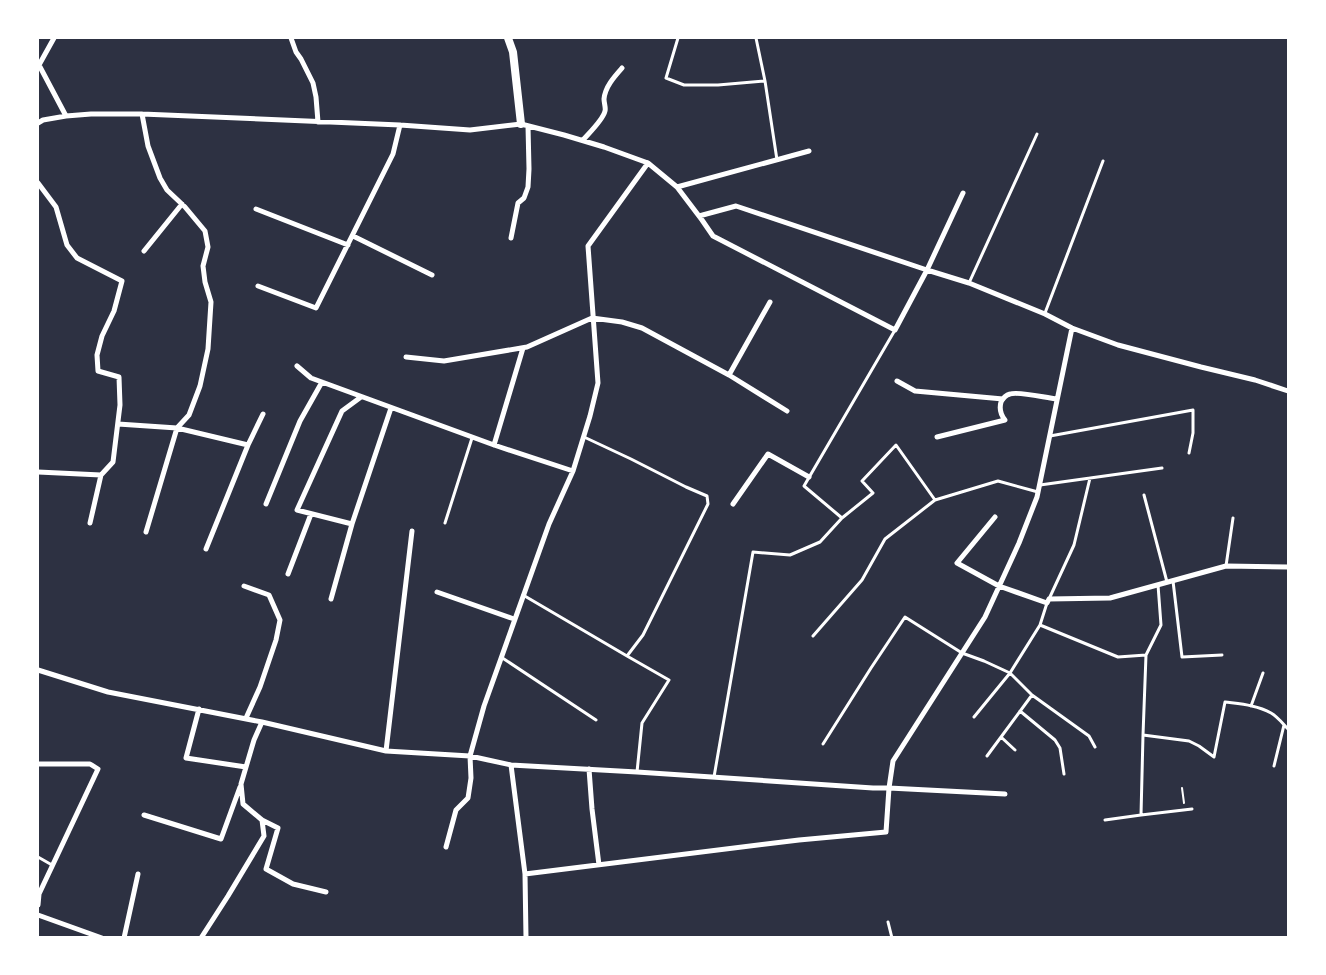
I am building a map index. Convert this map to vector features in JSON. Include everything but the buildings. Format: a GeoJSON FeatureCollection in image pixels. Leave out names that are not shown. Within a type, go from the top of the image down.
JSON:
{"type":"FeatureCollection","features":[{"type":"Feature","properties":{"kind":"street"},"geometry":{"type":"LineString","coordinates":[[54,38],[39,65],[66,116]]}},
{"type":"Feature","properties":{"kind":"street"},"geometry":{"type":"LineString","coordinates":[[291,38],[296,52],[313,83],[318,122]]}},
{"type":"Feature","properties":{"kind":"street"},"geometry":{"type":"LineString","coordinates":[[508,38],[513,52],[530,169],[528,187],[524,198],[518,203],[512,238]]}},
{"type":"Feature","properties":{"kind":"street"},"geometry":{"type":"LineString","coordinates":[[583,140],[604,116],[606,111],[604,98],[608,86],[622,68]]}},
{"type":"Feature","properties":{"kind":"street"},"geometry":{"type":"LineString","coordinates":[[142,114],[148,146],[160,178],[167,190],[205,231],[208,247],[203,266],[205,282],[211,302],[208,349],[200,386],[189,415],[177,428],[146,532]]}},
{"type":"Feature","properties":{"kind":"street"},"geometry":{"type":"LineString","coordinates":[[38,123],[42,120],[66,116],[142,114],[400,125],[470,130],[525,125],[583,140],[648,163],[677,187],[713,236],[895,330],[927,270],[963,193]]}},
{"type":"Feature","properties":{"kind":"street"},"geometry":{"type":"LineString","coordinates":[[258,286],[316,308],[393,154],[400,125]]}},
{"type":"Feature","properties":{"kind":"street"},"geometry":{"type":"LineString","coordinates":[[677,187],[809,151]]}},
{"type":"Feature","properties":{"kind":"street"},"geometry":{"type":"LineString","coordinates":[[446,847],[456,810],[468,798],[471,778],[470,756],[484,706],[549,524],[573,471],[598,383],[588,246],[648,163]]}},
{"type":"Feature","properties":{"kind":"street"},"geometry":{"type":"LineString","coordinates":[[38,183],[56,207],[67,245],[76,258],[122,281],[114,311],[102,336],[97,356],[98,371],[119,377],[120,405],[113,462],[101,475],[90,523]]}},
{"type":"Feature","properties":{"kind":"street"},"geometry":{"type":"LineString","coordinates":[[144,251],[182,204]]}},
{"type":"Feature","properties":{"kind":"street"},"geometry":{"type":"LineString","coordinates":[[699,216],[736,206],[969,283],[1045,314],[1072,328],[1118,345],[1254,380],[1288,391]]}},
{"type":"Feature","properties":{"kind":"street"},"geometry":{"type":"LineString","coordinates":[[256,209],[348,245]]}},
{"type":"Feature","properties":{"kind":"street"},"geometry":{"type":"LineString","coordinates":[[353,236],[432,275]]}},
{"type":"Feature","properties":{"kind":"street"},"geometry":{"type":"LineString","coordinates":[[729,375],[770,302]]}},
{"type":"Feature","properties":{"kind":"street"},"geometry":{"type":"LineString","coordinates":[[406,358],[444,361],[523,348],[592,318],[622,322],[642,328],[729,375],[787,411]]}},
{"type":"Feature","properties":{"kind":"street"},"geometry":{"type":"LineString","coordinates":[[525,874],[799,840],[886,832],[893,761],[985,617],[1019,543],[1038,492],[1072,328]]}},
{"type":"Feature","properties":{"kind":"street"},"geometry":{"type":"LineString","coordinates":[[494,445],[523,348]]}},
{"type":"Feature","properties":{"kind":"street"},"geometry":{"type":"LineString","coordinates":[[296,366],[311,378],[390,408],[573,471]]}},
{"type":"Feature","properties":{"kind":"street"},"geometry":{"type":"LineString","coordinates":[[897,381],[915,391],[1003,399]]}},
{"type":"Feature","properties":{"kind":"street"},"geometry":{"type":"LineString","coordinates":[[266,504],[300,421],[322,382]]}},
{"type":"Feature","properties":{"kind":"street"},"geometry":{"type":"LineString","coordinates":[[938,437],[1005,420],[1000,410],[1003,399],[1008,394],[1057,399]]}},
{"type":"Feature","properties":{"kind":"street"},"geometry":{"type":"LineString","coordinates":[[352,524],[297,510],[342,411],[361,397]]}},
{"type":"Feature","properties":{"kind":"street"},"geometry":{"type":"LineString","coordinates":[[331,599],[352,524],[390,408]]}},
{"type":"Feature","properties":{"kind":"street"},"geometry":{"type":"LineString","coordinates":[[206,549],[263,414]]}},
{"type":"Feature","properties":{"kind":"street"},"geometry":{"type":"LineString","coordinates":[[118,424],[177,428],[248,446]]}},
{"type":"Feature","properties":{"kind":"street"},"geometry":{"type":"LineString","coordinates":[[733,504],[768,454],[809,477]]}},
{"type":"Feature","properties":{"kind":"street"},"geometry":{"type":"LineString","coordinates":[[38,472],[101,475]]}},
{"type":"Feature","properties":{"kind":"street"},"geometry":{"type":"LineString","coordinates":[[288,574],[311,514]]}},
{"type":"Feature","properties":{"kind":"street"},"geometry":{"type":"LineString","coordinates":[[995,517],[957,563],[999,586],[1048,600],[1110,598],[1226,566],[1288,567]]}},
{"type":"Feature","properties":{"kind":"street"},"geometry":{"type":"LineString","coordinates":[[386,751],[412,531]]}},
{"type":"Feature","properties":{"kind":"street"},"geometry":{"type":"LineString","coordinates":[[244,586],[268,595],[280,620],[276,640],[260,687],[246,718]]}},
{"type":"Feature","properties":{"kind":"street"},"geometry":{"type":"LineString","coordinates":[[437,592],[514,619]]}},
{"type":"Feature","properties":{"kind":"street"},"geometry":{"type":"LineString","coordinates":[[38,670],[108,692],[246,718],[386,751],[470,756],[511,765],[873,788],[1005,794]]}},
{"type":"Feature","properties":{"kind":"street"},"geometry":{"type":"LineString","coordinates":[[199,710],[186,758],[246,767]]}},
{"type":"Feature","properties":{"kind":"street"},"geometry":{"type":"LineString","coordinates":[[144,815],[221,839],[241,784],[254,740],[262,722]]}},
{"type":"Feature","properties":{"kind":"street"},"geometry":{"type":"LineString","coordinates":[[38,764],[90,764],[98,769],[39,894],[38,905]]}},
{"type":"Feature","properties":{"kind":"street"},"geometry":{"type":"LineString","coordinates":[[511,765],[525,874],[526,938]]}},
{"type":"Feature","properties":{"kind":"street"},"geometry":{"type":"LineString","coordinates":[[588,769],[599,865]]}},
{"type":"Feature","properties":{"kind":"street"},"geometry":{"type":"LineString","coordinates":[[241,784],[243,804],[262,820],[278,828],[266,869],[293,884],[326,892]]}},
{"type":"Feature","properties":{"kind":"street"},"geometry":{"type":"LineString","coordinates":[[201,938],[264,836],[262,820]]}},
{"type":"Feature","properties":{"kind":"street"},"geometry":{"type":"LineString","coordinates":[[124,938],[138,874]]}},
{"type":"Feature","properties":{"kind":"street"},"geometry":{"type":"LineString","coordinates":[[38,915],[102,938]]}},
{"type":"Feature","properties":{"kind":"lane"},"geometry":{"type":"LineString","coordinates":[[678,38],[666,78],[684,85],[718,85],[765,81]]}},
{"type":"Feature","properties":{"kind":"lane"},"geometry":{"type":"LineString","coordinates":[[756,38],[765,81],[777,160]]}},
{"type":"Feature","properties":{"kind":"lane"},"geometry":{"type":"LineString","coordinates":[[969,283],[1037,134]]}},
{"type":"Feature","properties":{"kind":"lane"},"geometry":{"type":"LineString","coordinates":[[1045,314],[1103,161]]}},
{"type":"Feature","properties":{"kind":"lane"},"geometry":{"type":"LineString","coordinates":[[842,518],[804,486],[895,330]]}},
{"type":"Feature","properties":{"kind":"lane"},"geometry":{"type":"LineString","coordinates":[[1049,436],[1193,410],[1193,433],[1189,453]]}},
{"type":"Feature","properties":{"kind":"lane"},"geometry":{"type":"LineString","coordinates":[[445,523],[472,437]]}},
{"type":"Feature","properties":{"kind":"lane"},"geometry":{"type":"LineString","coordinates":[[584,437],[707,496],[708,504],[642,635],[627,656]]}},
{"type":"Feature","properties":{"kind":"lane"},"geometry":{"type":"LineString","coordinates":[[714,777],[753,552],[790,555],[820,542],[842,518],[873,493],[862,481],[896,445],[935,500]]}},
{"type":"Feature","properties":{"kind":"lane"},"geometry":{"type":"LineString","coordinates":[[1039,485],[1162,468]]}},
{"type":"Feature","properties":{"kind":"lane"},"geometry":{"type":"LineString","coordinates":[[974,716],[1010,673],[1040,625],[1048,600],[1074,545],[1090,478]]}},
{"type":"Feature","properties":{"kind":"lane"},"geometry":{"type":"LineString","coordinates":[[813,636],[862,580],[884,538],[935,500],[998,481],[1038,492]]}},
{"type":"Feature","properties":{"kind":"lane"},"geometry":{"type":"LineString","coordinates":[[1144,495],[1167,582]]}},
{"type":"Feature","properties":{"kind":"lane"},"geometry":{"type":"LineString","coordinates":[[1226,566],[1233,518]]}},
{"type":"Feature","properties":{"kind":"lane"},"geometry":{"type":"LineString","coordinates":[[1173,580],[1182,657],[1222,655]]}},
{"type":"Feature","properties":{"kind":"lane"},"geometry":{"type":"LineString","coordinates":[[1141,815],[1146,655],[1161,625],[1158,585]]}},
{"type":"Feature","properties":{"kind":"lane"},"geometry":{"type":"LineString","coordinates":[[523,594],[669,680],[642,722],[637,772]]}},
{"type":"Feature","properties":{"kind":"lane"},"geometry":{"type":"LineString","coordinates":[[823,744],[905,617],[962,653],[1010,673],[1032,694],[1089,736],[1095,747]]}},
{"type":"Feature","properties":{"kind":"lane"},"geometry":{"type":"LineString","coordinates":[[1040,625],[1118,657],[1146,655]]}},
{"type":"Feature","properties":{"kind":"lane"},"geometry":{"type":"LineString","coordinates":[[501,657],[596,720]]}},
{"type":"Feature","properties":{"kind":"lane"},"geometry":{"type":"LineString","coordinates":[[1251,706],[1263,673]]}},
{"type":"Feature","properties":{"kind":"lane"},"geometry":{"type":"LineString","coordinates":[[987,756],[1032,694]]}},
{"type":"Feature","properties":{"kind":"lane"},"geometry":{"type":"LineString","coordinates":[[1143,735],[1189,741],[1214,758],[1225,702],[1251,706],[1270,713],[1288,729]]}},
{"type":"Feature","properties":{"kind":"lane"},"geometry":{"type":"LineString","coordinates":[[1020,711],[1055,740],[1060,748],[1064,774]]}},
{"type":"Feature","properties":{"kind":"lane"},"geometry":{"type":"LineString","coordinates":[[1274,766],[1284,725]]}},
{"type":"Feature","properties":{"kind":"lane"},"geometry":{"type":"LineString","coordinates":[[1001,738],[1015,750]]}},
{"type":"Feature","properties":{"kind":"lane"},"geometry":{"type":"LineString","coordinates":[[1184,805],[1185,810]]}},
{"type":"Feature","properties":{"kind":"lane"},"geometry":{"type":"LineString","coordinates":[[1105,820],[1192,809]]}},
{"type":"Feature","properties":{"kind":"lane"},"geometry":{"type":"LineString","coordinates":[[38,858],[53,865]]}},
{"type":"Feature","properties":{"kind":"lane"},"geometry":{"type":"LineString","coordinates":[[888,922],[892,938]]}},
{"type":"Feature","properties":{"kind":"path"},"geometry":{"type":"LineString","coordinates":[[1182,788],[1184,805]]}}]}
